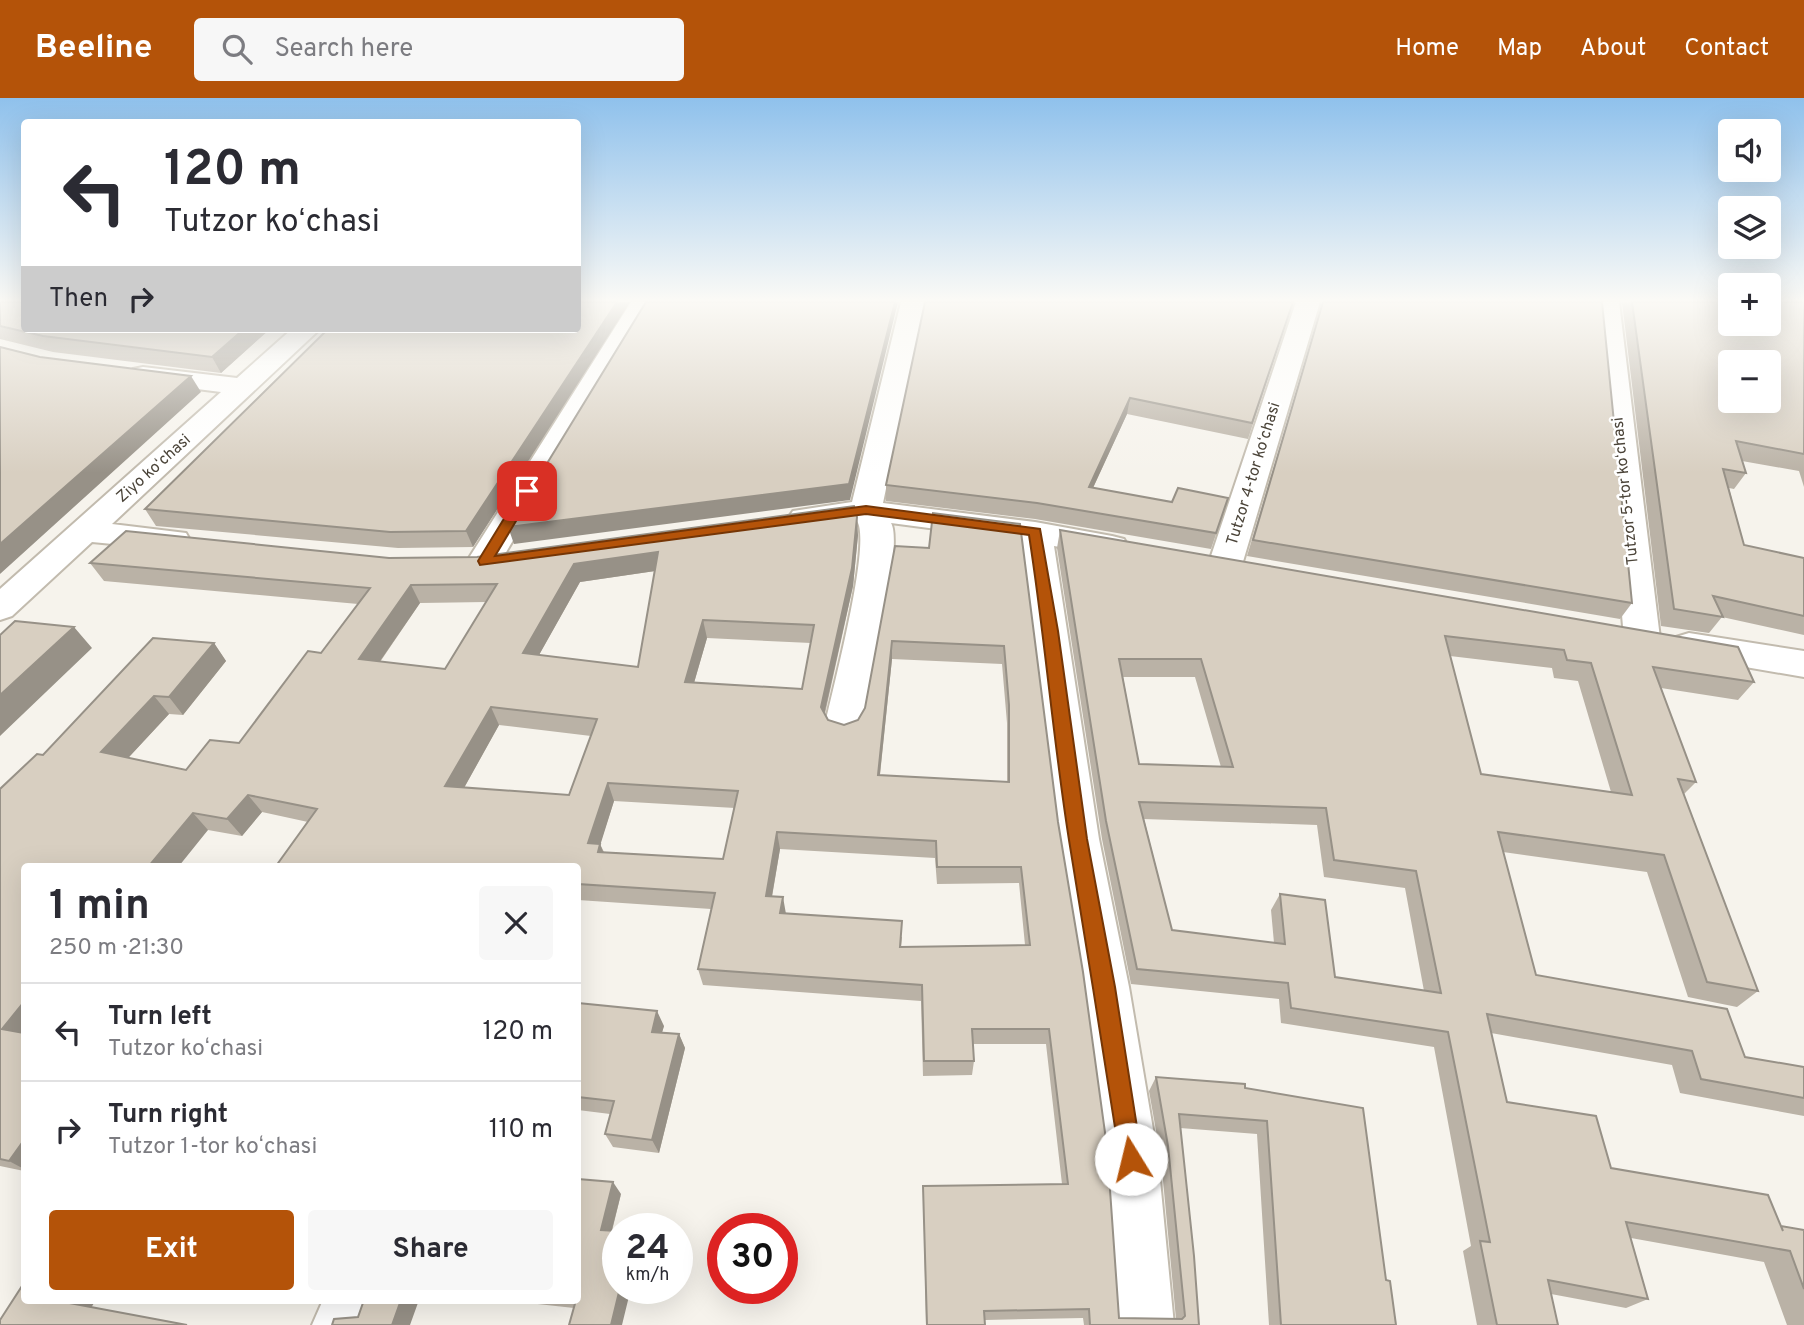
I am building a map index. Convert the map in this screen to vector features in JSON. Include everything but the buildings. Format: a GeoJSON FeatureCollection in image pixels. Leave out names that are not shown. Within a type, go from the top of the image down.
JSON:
{"type":"FeatureCollection","features":[{"type":"Feature","properties":{"kind":"street","name":"Ziyo koʻchasi"},"geometry":{"type":"LineString","coordinates":[[0,608],[275,359]]}},
{"type":"Feature","properties":{"kind":"street"},"geometry":{"type":"LineString","coordinates":[[484,561],[608,359]]}},
{"type":"Feature","properties":{"kind":"street"},"geometry":{"type":"LineString","coordinates":[[844,725],[877,559],[878,528],[866,510],[900,359]]}},
{"type":"Feature","properties":{"kind":"street","name":"Tutzor 4-tor koʻchasi"},"geometry":{"type":"LineString","coordinates":[[1225,565],[1289,359]]}},
{"type":"Feature","properties":{"kind":"street","name":"Tutzor 5-tor koʻchasi"},"geometry":{"type":"LineString","coordinates":[[1611,359],[1628,636],[1804,664]]}},
{"type":"Feature","properties":{"kind":"street"},"geometry":{"type":"LineString","coordinates":[[115,371],[245,387]]}},
{"type":"Feature","properties":{"kind":"street"},"geometry":{"type":"LineString","coordinates":[[771,523],[866,510],[1035,532],[1143,551]]}},
{"type":"Feature","properties":{"kind":"street"},"geometry":{"type":"LineString","coordinates":[[85,531],[207,543]]}},
{"type":"Feature","properties":{"kind":"street"},"geometry":{"type":"LineString","coordinates":[[1035,532],[1051,631],[1078,839],[1105,987],[1131,1159],[1143,1325]]}},
{"type":"Feature","properties":{"kind":"street"},"geometry":{"type":"LineString","coordinates":[[447,562],[525,556]]}},
{"type":"Feature","properties":{"kind":"street"},"geometry":{"type":"LineString","coordinates":[[342,1325],[351,1304]]}},
{"type":"Feature","properties":{"kind":"route"},"geometry":{"type":"LineString","coordinates":[[527,491],[484,561],[866,510],[1035,532],[1051,631],[1078,839],[1105,987],[1131,1159]]}}]}
